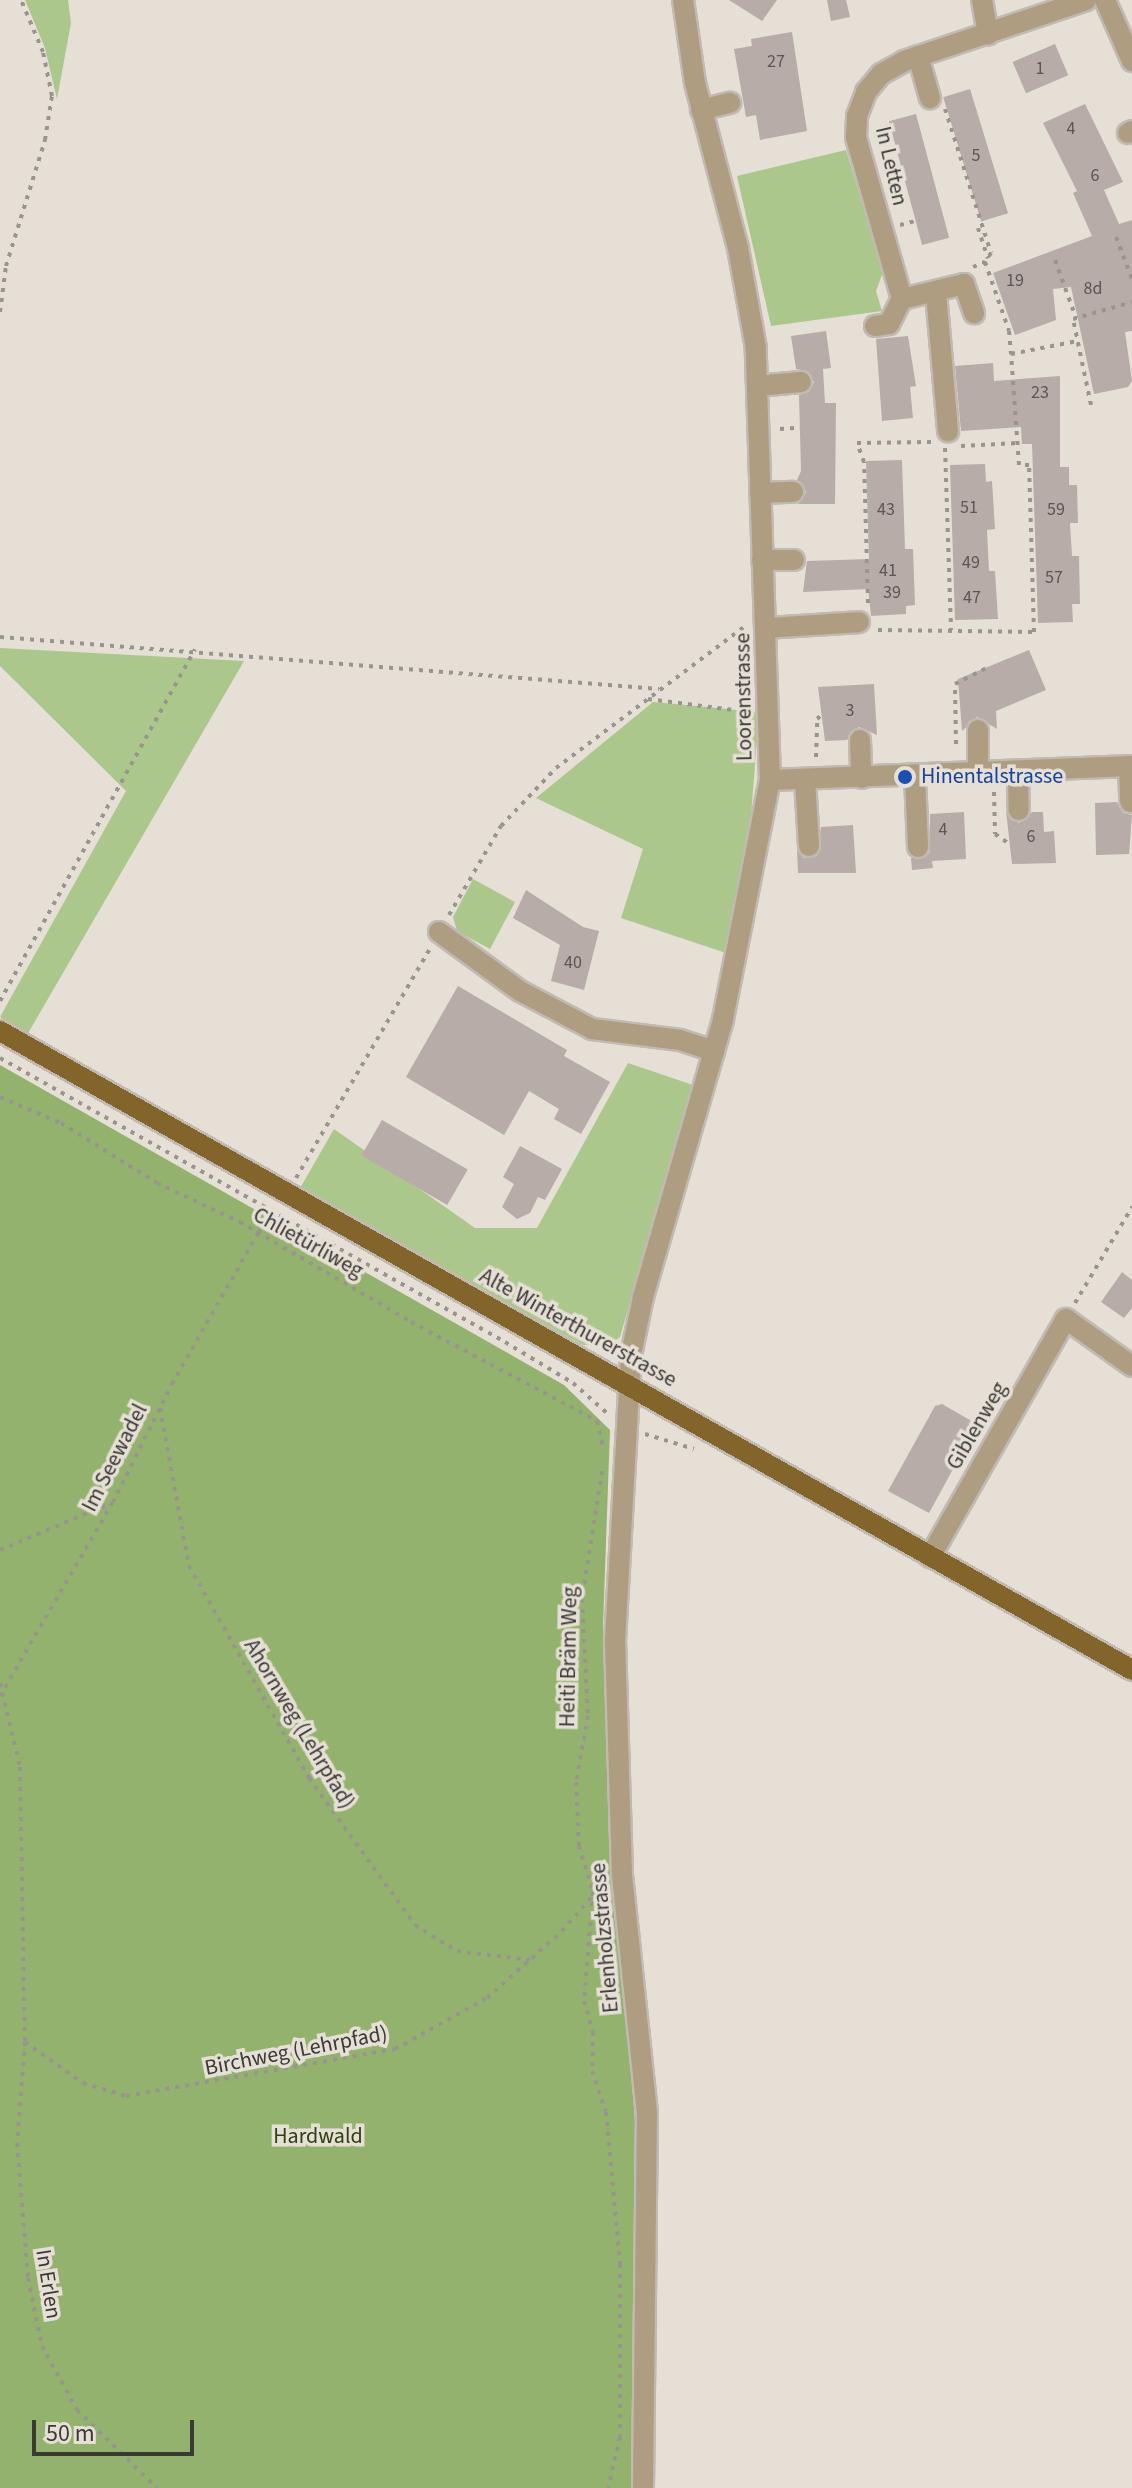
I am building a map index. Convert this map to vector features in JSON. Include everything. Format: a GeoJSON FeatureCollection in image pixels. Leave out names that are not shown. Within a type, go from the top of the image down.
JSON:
{"type":"FeatureCollection","features":[{"type":"Feature","properties":{"kind":"main road","name":"Alte Winterthurerstrasse"},"geometry":{"type":"LineString","coordinates":[[0,1031],[631,1384],[1132,1670]]}},
{"type":"Feature","properties":{"kind":"street","name":"Loorenstrasse"},"geometry":{"type":"LineString","coordinates":[[631,1384],[643,1297],[714,1051],[754,883],[770,780],[756,348],[738,248],[701,110],[683,0]]}},
{"type":"Feature","properties":{"kind":"street"},"geometry":{"type":"LineString","coordinates":[[982,0],[988,34]]}},
{"type":"Feature","properties":{"kind":"street","name":"In Letten"},"geometry":{"type":"LineString","coordinates":[[902,299],[856,126],[862,99],[875,80],[918,56],[1086,0]]}},
{"type":"Feature","properties":{"kind":"street"},"geometry":{"type":"LineString","coordinates":[[1105,0],[1132,61]]}},
{"type":"Feature","properties":{"kind":"street"},"geometry":{"type":"LineString","coordinates":[[918,56],[937,100]]}},
{"type":"Feature","properties":{"kind":"street"},"geometry":{"type":"LineString","coordinates":[[701,110],[730,103]]}},
{"type":"Feature","properties":{"kind":"street"},"geometry":{"type":"LineString","coordinates":[[875,326],[889,324],[902,299],[964,284],[974,313]]}},
{"type":"Feature","properties":{"kind":"street"},"geometry":{"type":"LineString","coordinates":[[936,293],[949,445]]}},
{"type":"Feature","properties":{"kind":"street"},"geometry":{"type":"LineString","coordinates":[[757,386],[801,382]]}},
{"type":"Feature","properties":{"kind":"street"},"geometry":{"type":"LineString","coordinates":[[760,493],[793,492]]}},
{"type":"Feature","properties":{"kind":"street"},"geometry":{"type":"LineString","coordinates":[[762,560],[794,560]]}},
{"type":"Feature","properties":{"kind":"street"},"geometry":{"type":"LineString","coordinates":[[766,619],[865,620]]}},
{"type":"Feature","properties":{"kind":"street"},"geometry":{"type":"LineString","coordinates":[[978,730],[986,778]]}},
{"type":"Feature","properties":{"kind":"street"},"geometry":{"type":"LineString","coordinates":[[860,740],[861,778]]}},
{"type":"Feature","properties":{"kind":"street"},"geometry":{"type":"LineString","coordinates":[[770,780],[810,774],[861,778],[986,778],[1018,771],[1130,766],[1130,802]]}},
{"type":"Feature","properties":{"kind":"street"},"geometry":{"type":"LineString","coordinates":[[1018,771],[1019,810]]}},
{"type":"Feature","properties":{"kind":"street"},"geometry":{"type":"LineString","coordinates":[[809,846],[810,774]]}},
{"type":"Feature","properties":{"kind":"street"},"geometry":{"type":"LineString","coordinates":[[915,777],[918,847]]}},
{"type":"Feature","properties":{"kind":"street"},"geometry":{"type":"LineString","coordinates":[[439,932],[520,991],[592,1029],[680,1040],[714,1051]]}},
{"type":"Feature","properties":{"kind":"street"},"geometry":{"type":"LineString","coordinates":[[1066,1319],[1132,1366]]}},
{"type":"Feature","properties":{"kind":"street","name":"Giblenweg"},"geometry":{"type":"LineString","coordinates":[[930,1557],[1066,1319]]}},
{"type":"Feature","properties":{"kind":"street","name":"Erlenholzstrasse"},"geometry":{"type":"LineString","coordinates":[[631,1384],[615,1641],[622,1875],[647,2113],[643,2488]]}},
{"type":"Feature","properties":{"kind":"path"},"geometry":{"type":"LineString","coordinates":[[0,312],[6,266],[45,140],[52,96],[43,52],[21,0]]}},
{"type":"Feature","properties":{"kind":"path"},"geometry":{"type":"LineString","coordinates":[[937,100],[991,253],[986,260],[959,272],[964,284]]}},
{"type":"Feature","properties":{"kind":"path"},"geometry":{"type":"LineString","coordinates":[[978,228],[1009,331],[1018,443],[1019,465],[1029,465],[1034,632],[951,630],[865,620],[864,462],[857,443],[1018,443]]}},
{"type":"Feature","properties":{"kind":"path"},"geometry":{"type":"LineString","coordinates":[[1116,237],[1132,279]]}},
{"type":"Feature","properties":{"kind":"path"},"geometry":{"type":"LineString","coordinates":[[1055,260],[1076,318],[1091,405]]}},
{"type":"Feature","properties":{"kind":"path"},"geometry":{"type":"LineString","coordinates":[[1076,318],[1132,302]]}},
{"type":"Feature","properties":{"kind":"path"},"geometry":{"type":"LineString","coordinates":[[1011,354],[1078,341]]}},
{"type":"Feature","properties":{"kind":"path"},"geometry":{"type":"LineString","coordinates":[[770,430],[796,428]]}},
{"type":"Feature","properties":{"kind":"path"},"geometry":{"type":"LineString","coordinates":[[949,445],[951,630]]}},
{"type":"Feature","properties":{"kind":"path"},"geometry":{"type":"LineString","coordinates":[[758,713],[648,699],[766,619]]}},
{"type":"Feature","properties":{"kind":"path"},"geometry":{"type":"LineString","coordinates":[[0,637],[195,649],[660,689]]}},
{"type":"Feature","properties":{"kind":"path"},"geometry":{"type":"LineString","coordinates":[[0,1001],[195,649]]}},
{"type":"Feature","properties":{"kind":"path"},"geometry":{"type":"LineString","coordinates":[[957,751],[955,684],[988,667]]}},
{"type":"Feature","properties":{"kind":"path"},"geometry":{"type":"LineString","coordinates":[[810,774],[817,719],[824,713]]}},
{"type":"Feature","properties":{"kind":"path"},"geometry":{"type":"LineString","coordinates":[[986,778],[995,834],[1011,845]]}},
{"type":"Feature","properties":{"kind":"path"},"geometry":{"type":"LineString","coordinates":[[0,1058],[573,1383],[612,1416]]}},
{"type":"Feature","properties":{"kind":"path","name":"Chlietürliweg"},"geometry":{"type":"LineString","coordinates":[[0,1097],[61,1123],[171,1190],[258,1233],[411,1322],[597,1421]]}},
{"type":"Feature","properties":{"kind":"path","name":"Im Seewadel"},"geometry":{"type":"LineString","coordinates":[[2,1692],[113,1502],[159,1406],[258,1233],[276,1214],[287,1193]]}},
{"type":"Feature","properties":{"kind":"path"},"geometry":{"type":"LineString","coordinates":[[1066,1319],[1132,1207]]}},
{"type":"Feature","properties":{"kind":"path","name":"Ahornweg (Lehrpfad)"},"geometry":{"type":"LineString","coordinates":[[159,1406],[189,1566],[309,1778],[415,1925],[457,1951],[529,1960]]}},
{"type":"Feature","properties":{"kind":"path","name":"Heiti Bräm Weg"},"geometry":{"type":"LineString","coordinates":[[593,1892],[579,1846],[576,1782],[588,1716],[582,1599],[600,1490],[603,1445],[597,1421]]}},
{"type":"Feature","properties":{"kind":"path"},"geometry":{"type":"LineString","coordinates":[[0,1550],[113,1502]]}},
{"type":"Feature","properties":{"kind":"path"},"geometry":{"type":"LineString","coordinates":[[0,1683],[2,1692]]}},
{"type":"Feature","properties":{"kind":"path","name":"In Erlen"},"geometry":{"type":"LineString","coordinates":[[2,1692],[20,1767],[25,2042],[17,2143],[28,2278],[42,2346],[77,2410],[157,2488]]}},
{"type":"Feature","properties":{"kind":"path","name":"Birchweg (Lehrpfad)"},"geometry":{"type":"LineString","coordinates":[[25,2042],[83,2083],[126,2096],[218,2083],[395,2049],[487,1998],[562,1931],[593,1892],[622,1875]]}},
{"type":"Feature","properties":{"kind":"path"},"geometry":{"type":"LineString","coordinates":[[593,1892],[584,2001],[593,2032],[592,2071],[606,2112],[620,2264],[620,2437],[608,2488]]}},
{"type":"Feature","properties":{"kind":"green space"},"geometry":{"type":"Polygon","coordinates":[[[25,0],[68,0],[71,23],[57,99],[45,48],[25,0]]]}},
{"type":"Feature","properties":{"kind":"green space"},"geometry":{"type":"Polygon","coordinates":[[[846,150],[883,272],[876,291],[882,311],[771,326],[737,176],[846,150]]]}},
{"type":"Feature","properties":{"kind":"green space"},"geometry":{"type":"Polygon","coordinates":[[[0,648],[244,661],[27,1035],[0,1017],[126,791],[0,666],[0,648]]]}},
{"type":"Feature","properties":{"kind":"green space"},"geometry":{"type":"Polygon","coordinates":[[[653,702],[759,712],[746,882],[726,953],[621,918],[643,849],[536,798],[653,702]]]}},
{"type":"Feature","properties":{"kind":"green space"},"geometry":{"type":"Polygon","coordinates":[[[473,879],[515,902],[490,949],[457,931],[453,917],[473,879]]]}},
{"type":"Feature","properties":{"kind":"green space"},"geometry":{"type":"Polygon","coordinates":[[[628,1063],[693,1085],[620,1337],[610,1345],[583,1345],[299,1190],[334,1129],[475,1228],[537,1228],[628,1063]]]}},
{"type":"Feature","properties":{"kind":"green space","name":"Hardwald"},"geometry":{"type":"Polygon","coordinates":[[[0,1065],[564,1385],[610,1430],[603,1627],[608,1798],[635,2120],[638,2304],[631,2488],[0,2488],[0,1065]]]}},
{"type":"Feature","properties":{"kind":"building"},"geometry":{"type":"Polygon","coordinates":[[[729,0],[777,0],[762,21],[729,0]]]}},
{"type":"Feature","properties":{"kind":"building"},"geometry":{"type":"Polygon","coordinates":[[[827,0],[846,0],[850,17],[831,21],[827,0]]]}},
{"type":"Feature","properties":{"kind":"building"},"geometry":{"type":"Polygon","coordinates":[[[792,32],[807,131],[760,140],[756,115],[746,117],[734,49],[752,46],[751,39],[792,32]]]}},
{"type":"Feature","properties":{"kind":"building"},"geometry":{"type":"Polygon","coordinates":[[[1055,44],[1068,75],[1026,93],[1013,62],[1055,44]]]}},
{"type":"Feature","properties":{"kind":"building"},"geometry":{"type":"Polygon","coordinates":[[[970,89],[1008,213],[981,222],[943,97],[970,89]]]}},
{"type":"Feature","properties":{"kind":"building"},"geometry":{"type":"Polygon","coordinates":[[[1085,104],[1123,182],[1104,190],[1119,224],[1132,220],[1132,331],[1125,332],[1132,381],[1128,387],[1094,394],[1071,287],[1053,289],[1056,320],[1015,335],[993,273],[1092,236],[1073,193],[1077,191],[1043,123],[1085,104]]]}},
{"type":"Feature","properties":{"kind":"building"},"geometry":{"type":"Polygon","coordinates":[[[916,114],[949,238],[922,245],[889,121],[916,114]]]}},
{"type":"Feature","properties":{"kind":"building"},"geometry":{"type":"Polygon","coordinates":[[[826,331],[831,368],[823,369],[825,403],[836,403],[835,504],[798,504],[806,492],[797,480],[801,471],[799,395],[809,392],[814,382],[807,371],[796,369],[791,336],[826,331]]]}},
{"type":"Feature","properties":{"kind":"building"},"geometry":{"type":"Polygon","coordinates":[[[908,336],[916,386],[910,387],[913,418],[882,421],[876,339],[908,336]]]}},
{"type":"Feature","properties":{"kind":"building"},"geometry":{"type":"Polygon","coordinates":[[[993,363],[994,381],[1060,376],[1060,467],[1069,467],[1069,485],[1077,485],[1078,523],[1070,523],[1072,556],[1079,556],[1080,604],[1072,604],[1073,622],[1038,623],[1032,444],[1022,444],[1021,427],[961,431],[955,366],[993,363]]]}},
{"type":"Feature","properties":{"kind":"building"},"geometry":{"type":"Polygon","coordinates":[[[902,460],[905,549],[913,549],[915,605],[906,606],[906,614],[871,616],[868,589],[803,592],[807,561],[869,559],[866,461],[902,460]]]}},
{"type":"Feature","properties":{"kind":"building"},"geometry":{"type":"Polygon","coordinates":[[[985,464],[986,482],[992,481],[995,529],[987,530],[989,571],[995,571],[998,619],[955,620],[950,465],[985,464]]]}},
{"type":"Feature","properties":{"kind":"building"},"geometry":{"type":"Polygon","coordinates":[[[1029,650],[1046,690],[996,711],[997,729],[977,717],[962,731],[958,679],[1029,650]]]}},
{"type":"Feature","properties":{"kind":"building"},"geometry":{"type":"Polygon","coordinates":[[[874,684],[877,735],[859,727],[847,740],[825,741],[818,687],[874,684]]]}},
{"type":"Feature","properties":{"kind":"building"},"geometry":{"type":"Polygon","coordinates":[[[1117,802],[1123,813],[1132,815],[1129,854],[1096,855],[1095,803],[1117,802]]]}},
{"type":"Feature","properties":{"kind":"building"},"geometry":{"type":"Polygon","coordinates":[[[1006,811],[1019,823],[1032,812],[1043,812],[1044,832],[1054,831],[1056,863],[1012,864],[1006,811]]]}},
{"type":"Feature","properties":{"kind":"building"},"geometry":{"type":"Polygon","coordinates":[[[964,812],[966,859],[932,861],[933,868],[912,870],[911,858],[924,858],[930,852],[930,814],[964,812]]]}},
{"type":"Feature","properties":{"kind":"building"},"geometry":{"type":"Polygon","coordinates":[[[853,825],[856,873],[798,873],[797,850],[804,858],[817,856],[821,827],[853,825]]]}},
{"type":"Feature","properties":{"kind":"building"},"geometry":{"type":"Polygon","coordinates":[[[526,890],[583,927],[599,931],[584,990],[551,981],[560,945],[513,918],[526,890]]]}},
{"type":"Feature","properties":{"kind":"building"},"geometry":{"type":"Polygon","coordinates":[[[458,986],[567,1050],[564,1056],[610,1082],[581,1134],[554,1119],[559,1109],[529,1091],[504,1135],[406,1077],[458,986]]]}},
{"type":"Feature","properties":{"kind":"building"},"geometry":{"type":"Polygon","coordinates":[[[382,1120],[468,1170],[447,1205],[362,1156],[382,1120]]]}},
{"type":"Feature","properties":{"kind":"building"},"geometry":{"type":"Polygon","coordinates":[[[520,1146],[562,1169],[545,1200],[538,1197],[530,1213],[517,1219],[502,1207],[514,1184],[503,1177],[520,1146]]]}},
{"type":"Feature","properties":{"kind":"building"},"geometry":{"type":"Polygon","coordinates":[[[1122,1272],[1132,1280],[1132,1308],[1124,1318],[1101,1302],[1122,1272]]]}},
{"type":"Feature","properties":{"kind":"building"},"geometry":{"type":"Polygon","coordinates":[[[942,1404],[975,1423],[975,1429],[929,1513],[888,1491],[935,1406],[942,1404]]]}},
{"type":"Feature","properties":{"kind":"place","name":"Hinentalstrasse"},"geometry":{"type":"Point","coordinates":[905,777]}}]}
